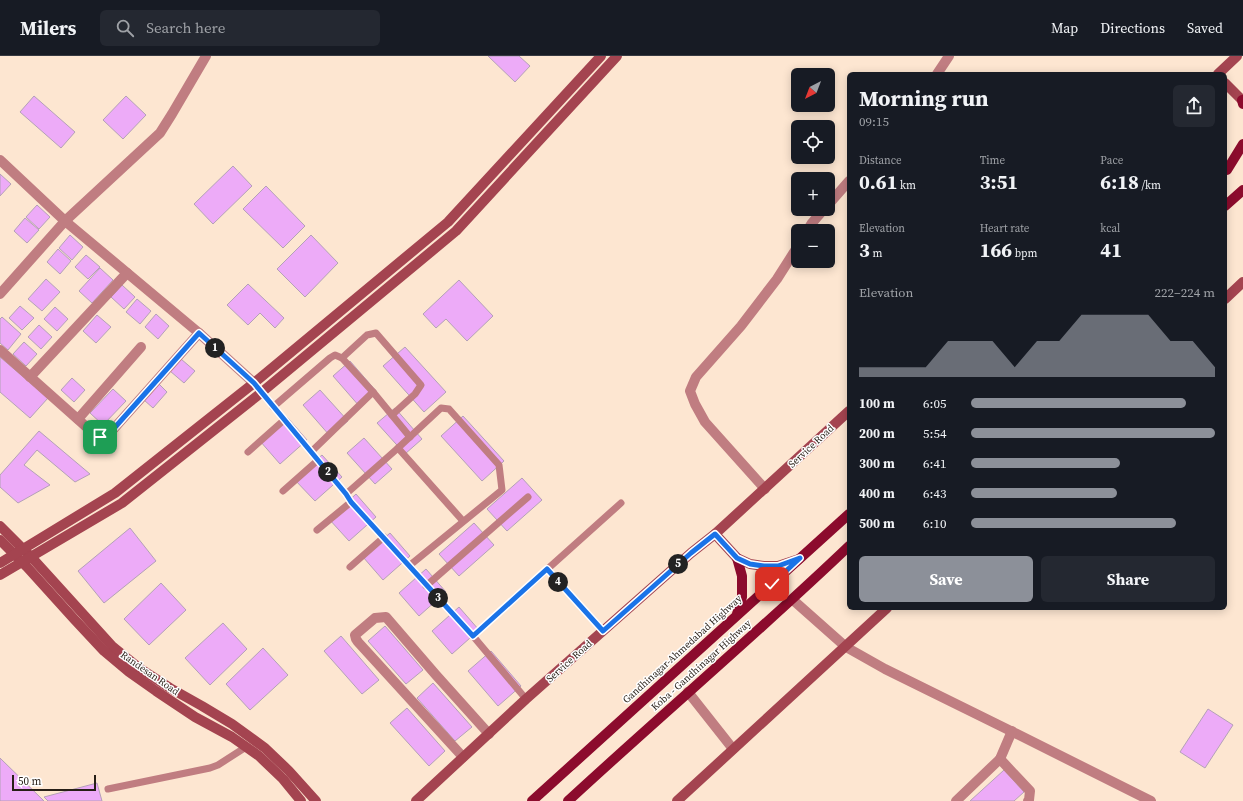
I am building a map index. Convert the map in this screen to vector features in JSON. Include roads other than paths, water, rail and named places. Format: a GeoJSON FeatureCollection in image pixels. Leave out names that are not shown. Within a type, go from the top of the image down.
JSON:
{"type":"FeatureCollection","features":[{"type":"Feature","properties":{"kind":"main road"},"geometry":{"type":"LineString","coordinates":[[1227,168],[1243,144]]}},
{"type":"Feature","properties":{"kind":"main road"},"geometry":{"type":"LineString","coordinates":[[1227,169],[1243,155]]}},
{"type":"Feature","properties":{"kind":"main road"},"geometry":{"type":"LineString","coordinates":[[1227,204],[1243,190]]}},
{"type":"Feature","properties":{"kind":"main road","name":"Gandhinagar-Ahmedabad Highway"},"geometry":{"type":"LineString","coordinates":[[532,801],[847,516]]}},
{"type":"Feature","properties":{"kind":"main road","name":"Koba - Gandhinagar Highway"},"geometry":{"type":"LineString","coordinates":[[568,801],[688,692],[793,600],[847,548]]}},
{"type":"Feature","properties":{"kind":"main road"},"geometry":{"type":"LineString","coordinates":[[736,616],[742,598],[742,576],[737,558]]}},
{"type":"Feature","properties":{"kind":"street"},"geometry":{"type":"LineString","coordinates":[[0,294],[65,221],[160,133],[206,56]]}},
{"type":"Feature","properties":{"kind":"street"},"geometry":{"type":"LineString","coordinates":[[0,575],[22,556],[115,493],[254,383],[448,222],[601,56]]}},
{"type":"Feature","properties":{"kind":"street"},"geometry":{"type":"LineString","coordinates":[[0,563],[22,556],[122,503],[262,392],[456,230],[617,56]]}},
{"type":"Feature","properties":{"kind":"street"},"geometry":{"type":"LineString","coordinates":[[938,72],[949,56]]}},
{"type":"Feature","properties":{"kind":"street"},"geometry":{"type":"LineString","coordinates":[[1220,72],[1238,56]]}},
{"type":"Feature","properties":{"kind":"street"},"geometry":{"type":"LineString","coordinates":[[1227,85],[1243,102]]}},
{"type":"Feature","properties":{"kind":"street"},"geometry":{"type":"LineString","coordinates":[[0,160],[65,221],[199,333],[254,383]]}},
{"type":"Feature","properties":{"kind":"street"},"geometry":{"type":"LineString","coordinates":[[835,197],[847,183]]}},
{"type":"Feature","properties":{"kind":"street"},"geometry":{"type":"LineString","coordinates":[[811,224],[818,216]]}},
{"type":"Feature","properties":{"kind":"street"},"geometry":{"type":"LineString","coordinates":[[765,489],[705,422],[694,404],[690,391],[696,377],[741,326],[778,279],[791,258]]}},
{"type":"Feature","properties":{"kind":"street"},"geometry":{"type":"LineString","coordinates":[[30,376],[127,273]]}},
{"type":"Feature","properties":{"kind":"street"},"geometry":{"type":"LineString","coordinates":[[1227,297],[1243,282]]}},
{"type":"Feature","properties":{"kind":"street"},"geometry":{"type":"LineString","coordinates":[[0,350],[95,434],[104,438],[199,333]]}},
{"type":"Feature","properties":{"kind":"street"},"geometry":{"type":"LineString","coordinates":[[78,419],[141,347]]}},
{"type":"Feature","properties":{"kind":"street","name":"Service Road"},"geometry":{"type":"LineString","coordinates":[[416,801],[526,699],[691,553],[715,534],[847,413]]}},
{"type":"Feature","properties":{"kind":"street","name":"Randesan Road"},"geometry":{"type":"LineString","coordinates":[[0,526],[22,556],[104,651],[124,668],[156,691],[196,717],[232,737],[259,756],[301,801]]}},
{"type":"Feature","properties":{"kind":"street"},"geometry":{"type":"LineString","coordinates":[[715,534],[737,558],[750,564],[778,566],[800,558]]}},
{"type":"Feature","properties":{"kind":"street","name":"Randesan Road"},"geometry":{"type":"LineString","coordinates":[[0,540],[22,556],[113,647],[139,668],[232,724],[265,748],[290,771],[316,801]]}},
{"type":"Feature","properties":{"kind":"street"},"geometry":{"type":"LineString","coordinates":[[793,600],[846,647],[885,669],[1151,801]]}},
{"type":"Feature","properties":{"kind":"street"},"geometry":{"type":"LineString","coordinates":[[677,801],[885,610]]}},
{"type":"Feature","properties":{"kind":"street"},"geometry":{"type":"LineString","coordinates":[[463,757],[358,642],[355,635],[357,632],[375,618],[386,617],[489,734]]}},
{"type":"Feature","properties":{"kind":"street"},"geometry":{"type":"LineString","coordinates":[[688,692],[733,749]]}},
{"type":"Feature","properties":{"kind":"street"},"geometry":{"type":"LineString","coordinates":[[956,801],[1000,759],[1012,731]]}},
{"type":"Feature","properties":{"kind":"street"},"geometry":{"type":"LineString","coordinates":[[1000,759],[1030,791],[1028,801]]}},
{"type":"Feature","properties":{"kind":"lane"},"geometry":{"type":"LineString","coordinates":[[342,358],[368,335],[376,333],[421,385],[415,394],[392,415]]}},
{"type":"Feature","properties":{"kind":"lane"},"geometry":{"type":"LineString","coordinates":[[274,407],[335,355],[342,358],[373,392],[410,437]]}},
{"type":"Feature","properties":{"kind":"lane"},"geometry":{"type":"LineString","coordinates":[[254,383],[351,502],[473,636],[526,699]]}},
{"type":"Feature","properties":{"kind":"lane"},"geometry":{"type":"LineString","coordinates":[[311,452],[373,392]]}},
{"type":"Feature","properties":{"kind":"lane"},"geometry":{"type":"LineString","coordinates":[[346,494],[441,408],[449,409],[499,466],[502,490],[410,566]]}},
{"type":"Feature","properties":{"kind":"lane"},"geometry":{"type":"LineString","coordinates":[[248,452],[284,420]]}},
{"type":"Feature","properties":{"kind":"lane"},"geometry":{"type":"LineString","coordinates":[[398,448],[463,521]]}},
{"type":"Feature","properties":{"kind":"lane"},"geometry":{"type":"LineString","coordinates":[[283,491],[318,460]]}},
{"type":"Feature","properties":{"kind":"lane"},"geometry":{"type":"LineString","coordinates":[[426,586],[528,497]]}},
{"type":"Feature","properties":{"kind":"lane"},"geometry":{"type":"LineString","coordinates":[[317,530],[351,502]]}},
{"type":"Feature","properties":{"kind":"lane"},"geometry":{"type":"LineString","coordinates":[[473,636],[621,503]]}},
{"type":"Feature","properties":{"kind":"lane"},"geometry":{"type":"LineString","coordinates":[[350,567],[384,537]]}},
{"type":"Feature","properties":{"kind":"lane"},"geometry":{"type":"LineString","coordinates":[[547,569],[603,631]]}},
{"type":"Feature","properties":{"kind":"lane"},"geometry":{"type":"LineString","coordinates":[[108,789],[210,768],[218,765],[246,747]]}}]}
